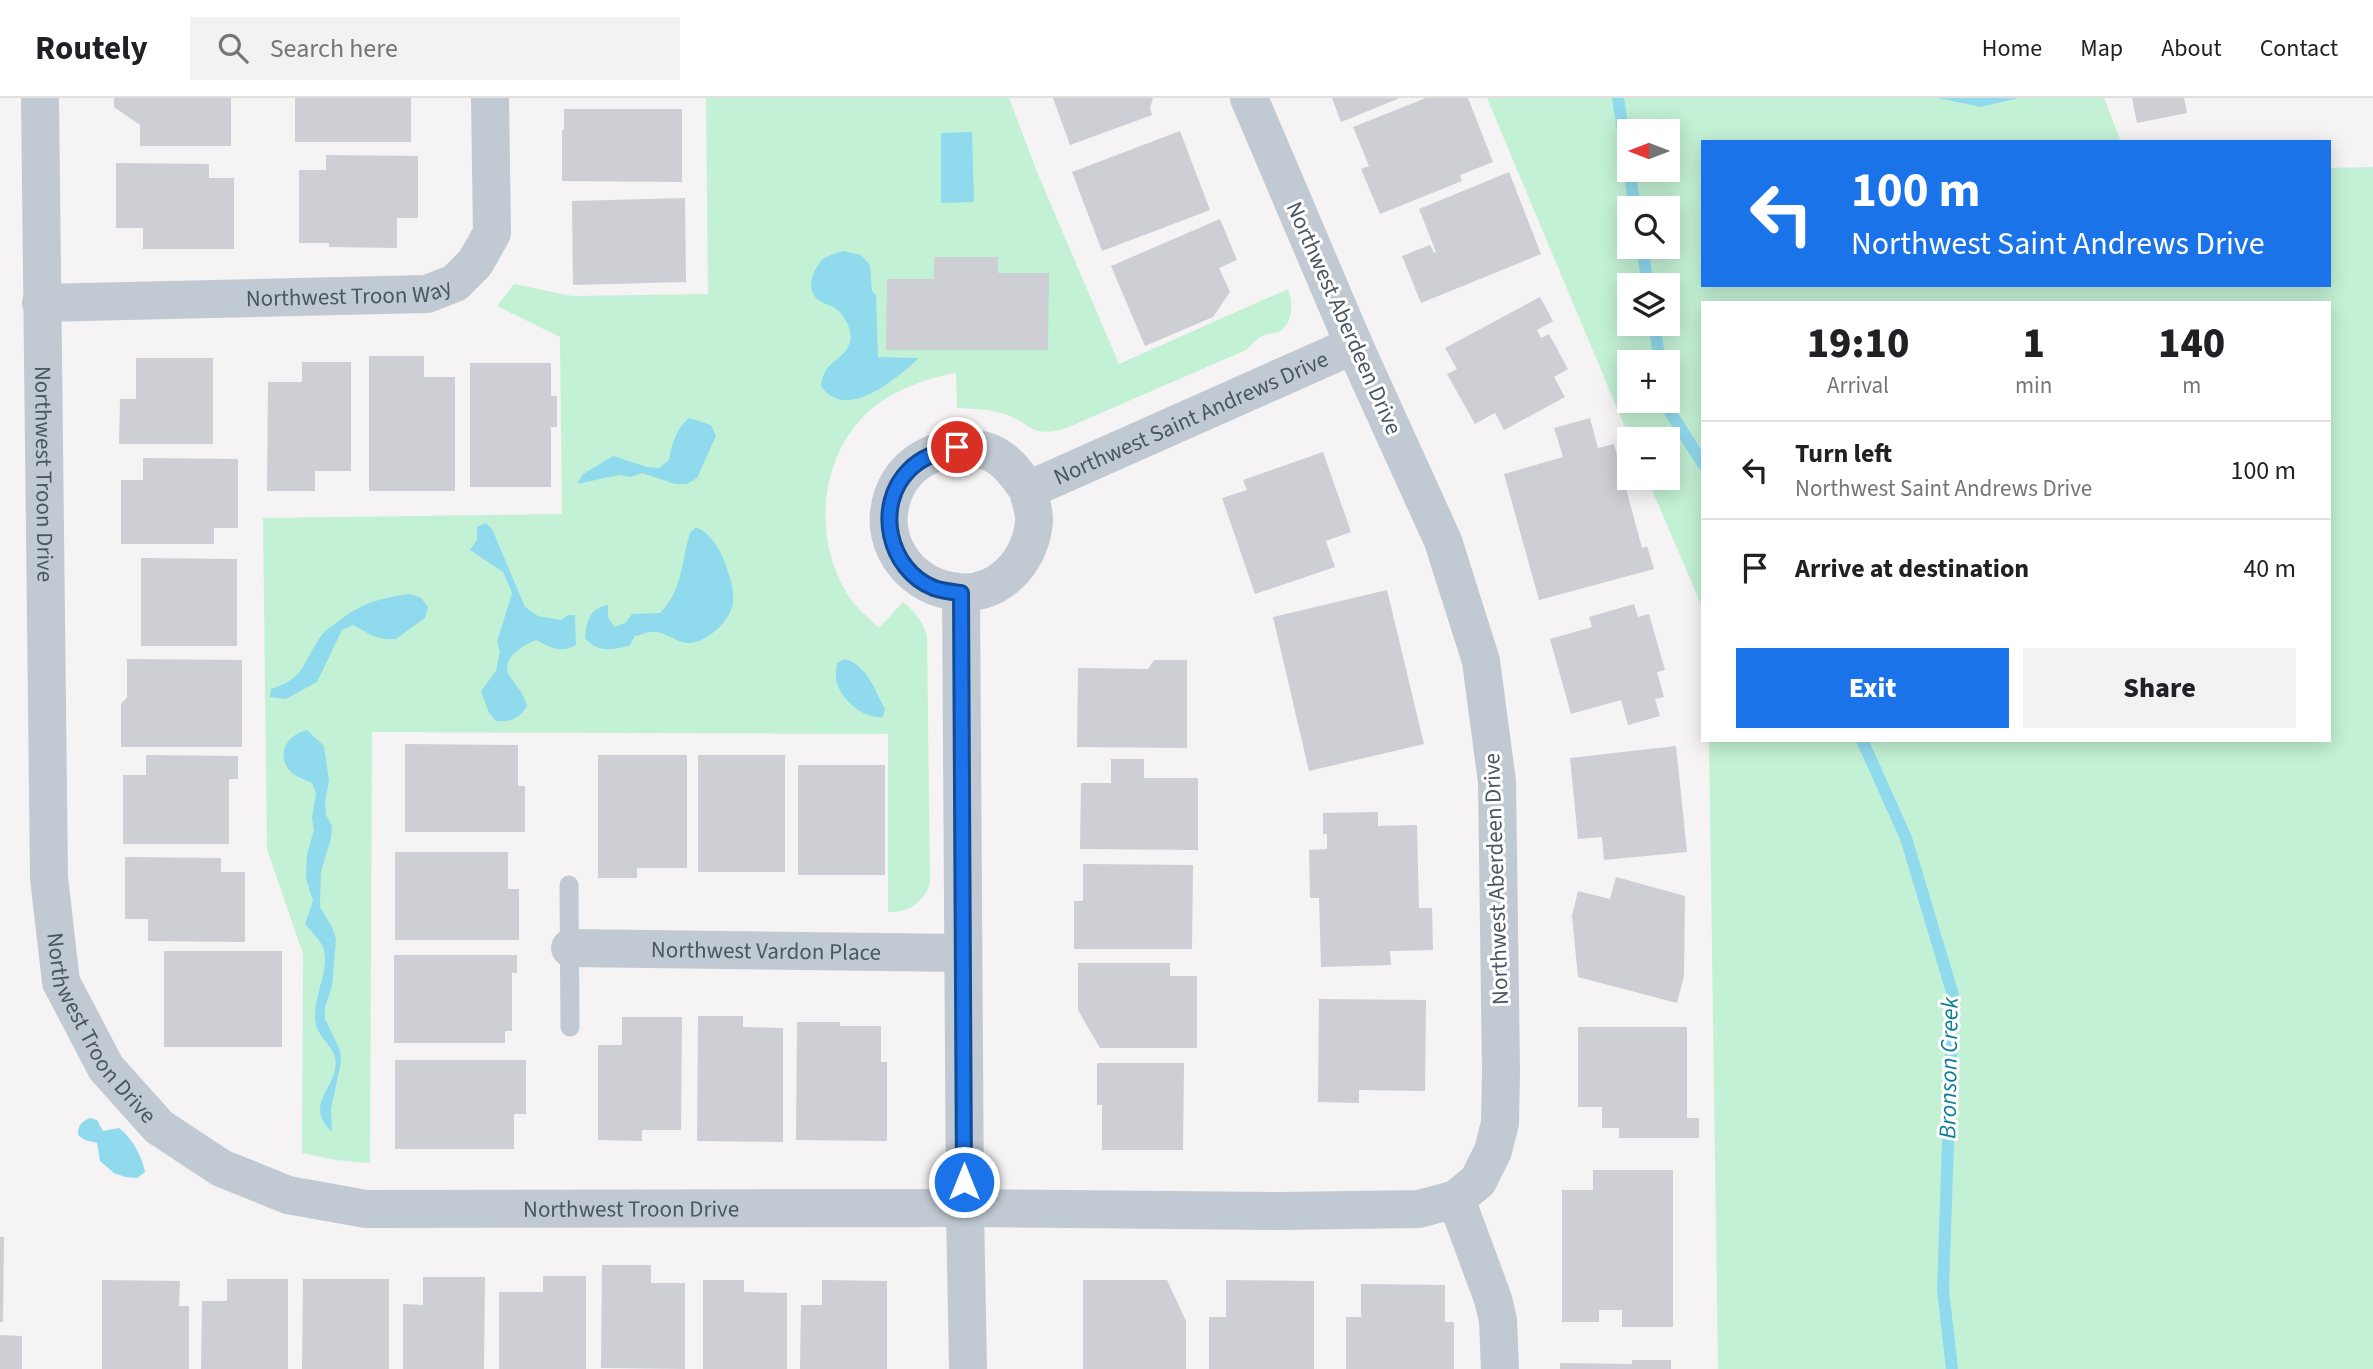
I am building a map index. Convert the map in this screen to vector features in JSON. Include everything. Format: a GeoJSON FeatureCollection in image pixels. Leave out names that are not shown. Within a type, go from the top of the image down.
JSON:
{"type":"FeatureCollection","features":[{"type":"Feature","properties":{"kind":"street","name":"Northwest Troon Drive"},"geometry":{"type":"LineString","coordinates":[[40,98],[48,878],[61,982],[106,1068],[159,1127],[221,1168],[288,1195],[366,1209],[965,1208]]}},
{"type":"Feature","properties":{"kind":"street","name":"Northwest Troon Way"},"geometry":{"type":"LineString","coordinates":[[41,303],[427,294],[455,283],[475,263],[492,233],[490,98]]}},
{"type":"Feature","properties":{"kind":"street","name":"Northwest Aberdeen Drive"},"geometry":{"type":"LineString","coordinates":[[965,1208],[1294,1211],[1419,1209],[1456,1199],[1478,1181],[1493,1151],[1500,1123],[1501,1071],[1497,782],[1481,661],[1443,541],[1354,345],[1249,98]]}},
{"type":"Feature","properties":{"kind":"street","name":"Northwest Saint Andrews Drive"},"geometry":{"type":"LineString","coordinates":[[1028,490],[1354,345]]}},
{"type":"Feature","properties":{"kind":"street","name":"Northwest Saint Andrews Drive"},"geometry":{"type":"LineString","coordinates":[[957,447],[987,451],[1011,466],[1028,490],[1035,519],[1030,547],[1013,572],[989,588],[961,593],[933,588],[911,572],[894,550],[888,523],[893,495],[908,471],[930,454],[957,447]]}},
{"type":"Feature","properties":{"kind":"street"},"geometry":{"type":"LineString","coordinates":[[961,593],[968,1369]]}},
{"type":"Feature","properties":{"kind":"street","name":"Northwest Vardon Place"},"geometry":{"type":"LineString","coordinates":[[570,948],[963,953]]}},
{"type":"Feature","properties":{"kind":"street"},"geometry":{"type":"LineString","coordinates":[[1456,1199],[1493,1300],[1499,1330],[1500,1369]]}},
{"type":"Feature","properties":{"kind":"lane"},"geometry":{"type":"LineString","coordinates":[[569,885],[570,1027]]}},
{"type":"Feature","properties":{"kind":"green space"},"geometry":{"type":"Polygon","coordinates":[[[706,98],[1009,98],[1037,172],[1119,364],[1288,289],[1291,300],[1290,317],[1280,331],[1261,336],[1246,350],[1064,429],[1038,431],[1001,413],[957,408],[956,373],[919,383],[883,400],[864,416],[848,435],[829,481],[826,506],[826,531],[839,579],[852,601],[879,628],[903,602],[918,617],[927,636],[930,884],[923,897],[908,909],[888,912],[888,734],[372,732],[370,1163],[302,1153],[303,954],[267,849],[263,518],[562,514],[560,337],[497,306],[514,284],[572,296],[708,294],[706,98]]]}},
{"type":"Feature","properties":{"kind":"green space"},"geometry":{"type":"Polygon","coordinates":[[[1487,98],[2104,98],[2120,140],[1701,140],[1701,287],[2331,287],[2331,168],[2373,167],[2373,1369],[1718,1369],[1709,742],[2331,742],[2331,301],[1701,301],[1701,604],[1652,490],[1680,490],[1680,427],[1625,427],[1619,413],[1680,413],[1680,350],[1617,350],[1617,408],[1487,98]]]}},
{"type":"Feature","properties":{"kind":"water"},"geometry":{"type":"Polygon","coordinates":[[[1938,98],[2019,98],[1981,107],[1938,98]]]}},
{"type":"Feature","properties":{"kind":"water"},"geometry":{"type":"Polygon","coordinates":[[[972,132],[974,202],[941,203],[941,133],[972,132]]]}},
{"type":"Feature","properties":{"kind":"water"},"geometry":{"type":"Polygon","coordinates":[[[843,251],[861,255],[870,265],[872,291],[876,295],[878,357],[919,358],[879,389],[855,399],[844,400],[831,396],[821,386],[830,365],[847,349],[851,338],[849,328],[839,311],[821,302],[811,289],[816,268],[823,259],[843,251]]]}},
{"type":"Feature","properties":{"kind":"water"},"geometry":{"type":"Polygon","coordinates":[[[689,418],[711,425],[716,436],[697,478],[687,484],[675,484],[642,473],[631,477],[619,475],[577,484],[583,474],[613,456],[659,468],[669,460],[675,437],[689,418]]]}},
{"type":"Feature","properties":{"kind":"water"},"geometry":{"type":"Polygon","coordinates":[[[486,523],[492,529],[525,607],[538,616],[561,620],[568,615],[575,615],[576,645],[560,649],[536,640],[524,646],[510,659],[507,670],[527,706],[518,717],[506,721],[496,721],[489,713],[481,691],[496,671],[500,652],[497,642],[512,593],[503,572],[470,550],[477,540],[477,527],[486,523]]]}},
{"type":"Feature","properties":{"kind":"water"},"geometry":{"type":"Polygon","coordinates":[[[696,527],[708,535],[717,547],[731,582],[733,602],[723,624],[702,640],[687,643],[654,632],[635,636],[629,646],[616,649],[600,648],[590,643],[585,638],[588,621],[597,609],[608,605],[608,617],[614,627],[625,623],[632,614],[660,613],[673,595],[690,533],[696,527]]]}},
{"type":"Feature","properties":{"kind":"water"},"geometry":{"type":"Polygon","coordinates":[[[410,594],[421,598],[428,607],[425,618],[396,639],[373,636],[353,625],[342,630],[317,682],[286,699],[270,697],[271,689],[297,675],[322,634],[352,611],[370,603],[410,594]]]}},
{"type":"Feature","properties":{"kind":"water"},"geometry":{"type":"Polygon","coordinates":[[[844,659],[859,666],[869,679],[885,709],[883,717],[863,713],[841,692],[836,680],[836,669],[837,663],[844,659]]]}},
{"type":"Feature","properties":{"kind":"water"},"geometry":{"type":"Polygon","coordinates":[[[307,730],[324,746],[329,780],[326,815],[332,826],[321,872],[320,907],[336,939],[332,986],[325,1008],[325,1019],[340,1050],[341,1062],[331,1109],[332,1132],[320,1112],[324,1094],[333,1077],[335,1057],[316,1025],[315,1015],[325,954],[320,942],[305,924],[313,901],[306,878],[307,854],[314,830],[312,818],[316,794],[312,783],[292,773],[284,759],[285,747],[289,741],[307,730]]]}},
{"type":"Feature","properties":{"kind":"water"},"geometry":{"type":"Polygon","coordinates":[[[90,1118],[97,1120],[103,1131],[119,1128],[124,1132],[136,1148],[145,1172],[137,1178],[125,1177],[114,1173],[100,1161],[97,1143],[78,1135],[81,1124],[90,1118]]]}},
{"type":"Feature","properties":{"kind":"building"},"geometry":{"type":"Polygon","coordinates":[[[114,98],[231,98],[231,146],[140,146],[140,125],[114,107],[114,98]]]}},
{"type":"Feature","properties":{"kind":"building"},"geometry":{"type":"Polygon","coordinates":[[[295,98],[411,98],[411,142],[295,142],[295,98]]]}},
{"type":"Feature","properties":{"kind":"building"},"geometry":{"type":"Polygon","coordinates":[[[1053,98],[1153,98],[1150,108],[1152,115],[1070,145],[1053,98]]]}},
{"type":"Feature","properties":{"kind":"building"},"geometry":{"type":"Polygon","coordinates":[[[1332,98],[1400,98],[1341,122],[1332,98]]]}},
{"type":"Feature","properties":{"kind":"building"},"geometry":{"type":"Polygon","coordinates":[[[1426,98],[1468,98],[1493,162],[1460,175],[1462,181],[1380,214],[1361,169],[1369,166],[1353,127],[1426,98]]]}},
{"type":"Feature","properties":{"kind":"building"},"geometry":{"type":"Polygon","coordinates":[[[2132,98],[2184,98],[2187,113],[2137,123],[2132,98]]]}},
{"type":"Feature","properties":{"kind":"building"},"geometry":{"type":"Polygon","coordinates":[[[564,109],[682,109],[682,182],[562,181],[564,109]]]}},
{"type":"Feature","properties":{"kind":"building"},"geometry":{"type":"Polygon","coordinates":[[[1180,131],[1210,210],[1102,251],[1072,172],[1180,131]]]}},
{"type":"Feature","properties":{"kind":"building"},"geometry":{"type":"Polygon","coordinates":[[[326,155],[418,156],[418,218],[397,218],[397,248],[329,247],[329,243],[299,243],[299,170],[326,170],[326,155]]]}},
{"type":"Feature","properties":{"kind":"building"},"geometry":{"type":"Polygon","coordinates":[[[116,163],[209,164],[209,178],[234,178],[234,249],[143,249],[143,228],[116,228],[116,163]]]}},
{"type":"Feature","properties":{"kind":"building"},"geometry":{"type":"Polygon","coordinates":[[[1509,172],[1541,254],[1421,303],[1402,256],[1430,245],[1434,253],[1436,252],[1419,209],[1509,172]]]}},
{"type":"Feature","properties":{"kind":"building"},"geometry":{"type":"Polygon","coordinates":[[[685,198],[686,282],[573,285],[572,201],[685,198]]]}},
{"type":"Feature","properties":{"kind":"building"},"geometry":{"type":"Polygon","coordinates":[[[1220,219],[1237,260],[1219,268],[1230,292],[1213,317],[1145,346],[1111,266],[1220,219]]]}},
{"type":"Feature","properties":{"kind":"building"},"geometry":{"type":"Polygon","coordinates":[[[934,257],[998,257],[998,273],[1049,273],[1048,350],[886,350],[887,279],[934,279],[934,257]]]}},
{"type":"Feature","properties":{"kind":"building"},"geometry":{"type":"Polygon","coordinates":[[[1540,297],[1553,321],[1537,330],[1541,338],[1549,334],[1568,369],[1554,377],[1565,397],[1504,430],[1495,413],[1475,424],[1447,374],[1457,369],[1445,348],[1540,297]]]}},
{"type":"Feature","properties":{"kind":"building"},"geometry":{"type":"Polygon","coordinates":[[[369,356],[424,356],[424,377],[455,377],[455,491],[369,491],[369,356]]]}},
{"type":"Feature","properties":{"kind":"building"},"geometry":{"type":"Polygon","coordinates":[[[136,358],[213,358],[213,444],[119,444],[120,399],[136,399],[136,358]]]}},
{"type":"Feature","properties":{"kind":"building"},"geometry":{"type":"Polygon","coordinates":[[[302,362],[351,362],[351,471],[315,471],[315,491],[267,491],[268,382],[302,382],[302,362]]]}},
{"type":"Feature","properties":{"kind":"building"},"geometry":{"type":"Polygon","coordinates":[[[470,363],[551,363],[551,396],[557,396],[557,427],[551,427],[551,487],[470,487],[470,363]]]}},
{"type":"Feature","properties":{"kind":"building"},"geometry":{"type":"Polygon","coordinates":[[[1590,418],[1598,448],[1614,444],[1617,455],[1617,490],[1626,490],[1642,548],[1647,546],[1654,569],[1539,600],[1504,474],[1563,457],[1554,428],[1590,418]]]}},
{"type":"Feature","properties":{"kind":"building"},"geometry":{"type":"Polygon","coordinates":[[[1323,452],[1351,532],[1326,541],[1335,567],[1255,594],[1222,498],[1247,490],[1243,480],[1323,452]]]}},
{"type":"Feature","properties":{"kind":"building"},"geometry":{"type":"Polygon","coordinates":[[[143,458],[238,459],[238,528],[214,528],[214,544],[121,544],[121,480],[143,480],[143,458]]]}},
{"type":"Feature","properties":{"kind":"building"},"geometry":{"type":"Polygon","coordinates":[[[141,558],[237,559],[237,646],[141,646],[141,558]]]}},
{"type":"Feature","properties":{"kind":"building"},"geometry":{"type":"Polygon","coordinates":[[[1387,590],[1424,744],[1309,771],[1273,617],[1387,590]]]}},
{"type":"Feature","properties":{"kind":"building"},"geometry":{"type":"Polygon","coordinates":[[[1634,604],[1638,617],[1649,614],[1665,670],[1657,672],[1664,697],[1655,699],[1660,716],[1628,725],[1621,700],[1571,714],[1550,639],[1592,627],[1589,617],[1634,604]]]}},
{"type":"Feature","properties":{"kind":"building"},"geometry":{"type":"Polygon","coordinates":[[[127,659],[242,660],[242,747],[121,747],[121,704],[127,697],[127,659]]]}},
{"type":"Feature","properties":{"kind":"building"},"geometry":{"type":"Polygon","coordinates":[[[1154,660],[1187,660],[1187,748],[1077,747],[1078,668],[1148,669],[1154,660]]]}},
{"type":"Feature","properties":{"kind":"building"},"geometry":{"type":"Polygon","coordinates":[[[405,744],[518,745],[518,786],[525,786],[525,832],[405,832],[405,744]]]}},
{"type":"Feature","properties":{"kind":"building"},"geometry":{"type":"Polygon","coordinates":[[[1676,746],[1687,852],[1604,860],[1602,837],[1578,839],[1570,758],[1676,746]]]}},
{"type":"Feature","properties":{"kind":"building"},"geometry":{"type":"Polygon","coordinates":[[[146,755],[238,756],[238,779],[229,779],[229,844],[123,844],[123,775],[146,775],[146,755]]]}},
{"type":"Feature","properties":{"kind":"building"},"geometry":{"type":"Polygon","coordinates":[[[598,755],[687,755],[687,868],[637,868],[637,878],[598,878],[598,755]]]}},
{"type":"Feature","properties":{"kind":"building"},"geometry":{"type":"Polygon","coordinates":[[[698,755],[785,755],[785,872],[698,872],[698,755]]]}},
{"type":"Feature","properties":{"kind":"building"},"geometry":{"type":"Polygon","coordinates":[[[1111,759],[1144,759],[1144,778],[1198,778],[1198,850],[1080,849],[1081,783],[1111,783],[1111,759]]]}},
{"type":"Feature","properties":{"kind":"building"},"geometry":{"type":"Polygon","coordinates":[[[798,765],[885,765],[885,875],[798,875],[798,765]]]}},
{"type":"Feature","properties":{"kind":"building"},"geometry":{"type":"Polygon","coordinates":[[[1378,812],[1378,826],[1417,825],[1419,908],[1432,908],[1433,950],[1390,951],[1391,965],[1321,967],[1319,898],[1310,898],[1309,850],[1327,849],[1327,834],[1323,834],[1323,813],[1378,812]]]}},
{"type":"Feature","properties":{"kind":"building"},"geometry":{"type":"Polygon","coordinates":[[[395,852],[508,852],[508,889],[519,889],[519,940],[395,940],[395,852]]]}},
{"type":"Feature","properties":{"kind":"building"},"geometry":{"type":"Polygon","coordinates":[[[125,857],[221,858],[221,872],[245,872],[245,942],[148,941],[148,919],[125,919],[125,857]]]}},
{"type":"Feature","properties":{"kind":"building"},"geometry":{"type":"Polygon","coordinates":[[[1083,864],[1193,865],[1192,949],[1074,949],[1074,901],[1083,901],[1083,864]]]}},
{"type":"Feature","properties":{"kind":"building"},"geometry":{"type":"Polygon","coordinates":[[[1616,877],[1685,896],[1684,976],[1677,1003],[1578,977],[1572,916],[1578,891],[1610,899],[1616,877]]]}},
{"type":"Feature","properties":{"kind":"building"},"geometry":{"type":"Polygon","coordinates":[[[164,951],[282,951],[282,1047],[164,1047],[164,951]]]}},
{"type":"Feature","properties":{"kind":"building"},"geometry":{"type":"Polygon","coordinates":[[[394,955],[517,955],[517,973],[512,973],[512,1031],[505,1031],[505,1043],[394,1043],[394,955]]]}},
{"type":"Feature","properties":{"kind":"building"},"geometry":{"type":"Polygon","coordinates":[[[1078,963],[1170,963],[1170,976],[1197,976],[1197,1048],[1100,1048],[1078,1010],[1078,963]]]}},
{"type":"Feature","properties":{"kind":"building"},"geometry":{"type":"Polygon","coordinates":[[[1319,999],[1426,1000],[1425,1091],[1359,1090],[1359,1103],[1318,1102],[1319,999]]]}},
{"type":"Feature","properties":{"kind":"building"},"geometry":{"type":"Polygon","coordinates":[[[698,1016],[743,1016],[743,1027],[783,1028],[783,1142],[697,1141],[698,1016]]]}},
{"type":"Feature","properties":{"kind":"building"},"geometry":{"type":"Polygon","coordinates":[[[622,1017],[682,1017],[681,1130],[642,1130],[642,1141],[598,1140],[598,1045],[622,1045],[622,1017]]]}},
{"type":"Feature","properties":{"kind":"building"},"geometry":{"type":"Polygon","coordinates":[[[797,1022],[881,1026],[881,1062],[887,1062],[887,1141],[796,1140],[797,1022]]]}},
{"type":"Feature","properties":{"kind":"building"},"geometry":{"type":"Polygon","coordinates":[[[1578,1027],[1687,1027],[1687,1118],[1699,1118],[1699,1138],[1619,1138],[1619,1128],[1602,1128],[1602,1107],[1578,1107],[1578,1027]]]}},
{"type":"Feature","properties":{"kind":"building"},"geometry":{"type":"Polygon","coordinates":[[[395,1060],[526,1060],[526,1114],[514,1114],[514,1149],[395,1149],[395,1060]]]}},
{"type":"Feature","properties":{"kind":"building"},"geometry":{"type":"Polygon","coordinates":[[[1097,1063],[1184,1063],[1183,1150],[1102,1150],[1102,1105],[1097,1105],[1097,1063]]]}},
{"type":"Feature","properties":{"kind":"building"},"geometry":{"type":"Polygon","coordinates":[[[1593,1170],[1673,1170],[1673,1327],[1622,1327],[1622,1310],[1599,1310],[1599,1322],[1562,1322],[1562,1190],[1593,1190],[1593,1170]]]}},
{"type":"Feature","properties":{"kind":"building"},"geometry":{"type":"Polygon","coordinates":[[[0,1237],[4,1237],[3,1322],[0,1322],[0,1237]]]}},
{"type":"Feature","properties":{"kind":"building"},"geometry":{"type":"Polygon","coordinates":[[[602,1265],[651,1265],[651,1283],[685,1283],[685,1369],[601,1368],[602,1265]]]}},
{"type":"Feature","properties":{"kind":"building"},"geometry":{"type":"Polygon","coordinates":[[[543,1276],[586,1276],[586,1369],[499,1369],[499,1292],[543,1292],[543,1276]]]}},
{"type":"Feature","properties":{"kind":"building"},"geometry":{"type":"Polygon","coordinates":[[[423,1277],[485,1277],[484,1369],[403,1369],[403,1304],[423,1305],[423,1277]]]}},
{"type":"Feature","properties":{"kind":"building"},"geometry":{"type":"Polygon","coordinates":[[[227,1279],[288,1279],[288,1369],[201,1369],[202,1301],[227,1301],[227,1279]]]}},
{"type":"Feature","properties":{"kind":"building"},"geometry":{"type":"Polygon","coordinates":[[[303,1279],[389,1279],[389,1369],[302,1369],[303,1279]]]}},
{"type":"Feature","properties":{"kind":"building"},"geometry":{"type":"Polygon","coordinates":[[[102,1280],[180,1281],[179,1306],[189,1306],[189,1369],[102,1369],[102,1280]]]}},
{"type":"Feature","properties":{"kind":"building"},"geometry":{"type":"Polygon","coordinates":[[[703,1280],[744,1280],[744,1292],[787,1293],[787,1369],[703,1369],[703,1280]]]}},
{"type":"Feature","properties":{"kind":"building"},"geometry":{"type":"Polygon","coordinates":[[[822,1280],[887,1281],[887,1369],[800,1369],[801,1305],[822,1305],[822,1280]]]}},
{"type":"Feature","properties":{"kind":"building"},"geometry":{"type":"Polygon","coordinates":[[[1083,1280],[1167,1280],[1186,1321],[1186,1369],[1083,1369],[1083,1280]]]}},
{"type":"Feature","properties":{"kind":"building"},"geometry":{"type":"Polygon","coordinates":[[[1226,1280],[1314,1281],[1314,1369],[1209,1369],[1209,1317],[1226,1317],[1226,1280]]]}},
{"type":"Feature","properties":{"kind":"building"},"geometry":{"type":"Polygon","coordinates":[[[1361,1284],[1445,1285],[1445,1322],[1454,1322],[1454,1369],[1346,1369],[1346,1317],[1361,1317],[1361,1284]]]}},
{"type":"Feature","properties":{"kind":"building"},"geometry":{"type":"Polygon","coordinates":[[[0,1335],[22,1336],[22,1369],[0,1369],[0,1335]]]}},
{"type":"Feature","properties":{"kind":"building"},"geometry":{"type":"Polygon","coordinates":[[[1632,1360],[1671,1360],[1671,1369],[1560,1369],[1560,1363],[1632,1364],[1632,1360]]]}},
{"type":"Feature","properties":{"kind":"waterway","name":"Bronson Creek"},"geometry":{"type":"LineString","coordinates":[[1618,98],[1633,196]]}},
{"type":"Feature","properties":{"kind":"waterway","name":"Bronson Creek"},"geometry":{"type":"LineString","coordinates":[[1644,259],[1646,273]]}},
{"type":"Feature","properties":{"kind":"waterway","name":"Bronson Creek"},"geometry":{"type":"LineString","coordinates":[[1656,336],[1658,350]]}},
{"type":"Feature","properties":{"kind":"waterway","name":"Bronson Creek"},"geometry":{"type":"LineString","coordinates":[[1671,413],[1701,461]]}},
{"type":"Feature","properties":{"kind":"waterway","name":"Bronson Creek"},"geometry":{"type":"LineString","coordinates":[[1863,742],[1906,838],[1953,995],[1943,1290],[1952,1369]]}},
{"type":"Feature","properties":{"kind":"route"},"geometry":{"type":"LineString","coordinates":[[957,447],[930,454],[908,471],[893,495],[888,523],[894,550],[911,572],[933,588],[961,593],[964,1182]]}}]}
